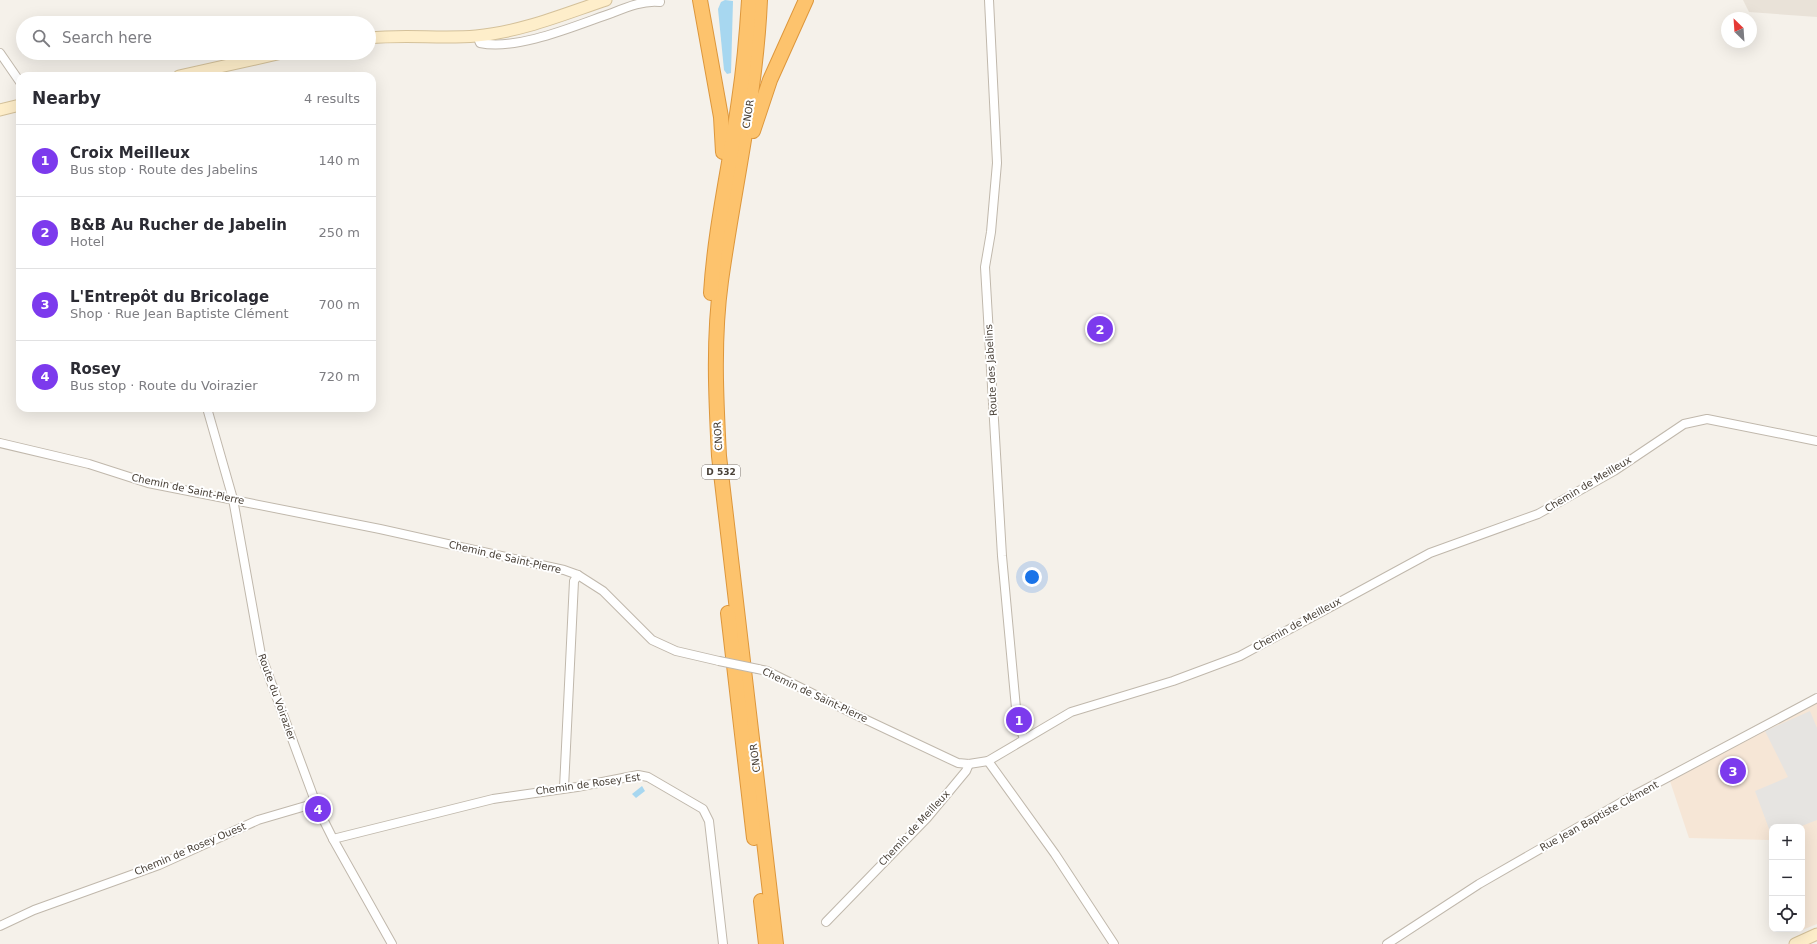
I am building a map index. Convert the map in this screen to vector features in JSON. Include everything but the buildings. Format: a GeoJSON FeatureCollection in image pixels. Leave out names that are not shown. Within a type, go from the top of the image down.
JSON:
{"type":"FeatureCollection","features":[{"type":"Feature","properties":{"kind":"highway"},"geometry":{"type":"LineString","coordinates":[[700,0],[724,135],[716,205],[713,258]]}},
{"type":"Feature","properties":{"kind":"highway","name":"CNOR"},"geometry":{"type":"LineString","coordinates":[[749,0],[745,59],[713,258],[708,355],[711,458],[766,944]]}},
{"type":"Feature","properties":{"kind":"highway","name":"CNOR"},"geometry":{"type":"LineString","coordinates":[[760,0],[759,27],[751,95],[731,214],[718,312],[716,381],[719,456],[776,944]]}},
{"type":"Feature","properties":{"kind":"highway"},"geometry":{"type":"LineString","coordinates":[[731,214],[754,124],[770,80],[806,0]]}},
{"type":"Feature","properties":{"kind":"street","name":"Route des Jabelins"},"geometry":{"type":"LineString","coordinates":[[988,0],[997,163],[991,232],[985,267],[1002,556],[1017,719],[1024,739]]}},
{"type":"Feature","properties":{"kind":"street"},"geometry":{"type":"LineString","coordinates":[[376,38],[478,36],[520,28],[601,1]]}},
{"type":"Feature","properties":{"kind":"street"},"geometry":{"type":"LineString","coordinates":[[478,36],[480,43],[488,45],[513,43],[564,30],[629,6],[655,1],[660,2]]}},
{"type":"Feature","properties":{"kind":"street"},"geometry":{"type":"LineString","coordinates":[[0,53],[16,76]]}},
{"type":"Feature","properties":{"kind":"street"},"geometry":{"type":"LineString","coordinates":[[197,72],[251,60]]}},
{"type":"Feature","properties":{"kind":"street"},"geometry":{"type":"LineString","coordinates":[[0,110],[16,106]]}},
{"type":"Feature","properties":{"kind":"street","name":"Route du Voirazier"},"geometry":{"type":"LineString","coordinates":[[208,412],[233,499],[261,655],[316,803],[333,839],[392,944]]}},
{"type":"Feature","properties":{"kind":"street","name":"Chemin de Meilleux"},"geometry":{"type":"LineString","coordinates":[[826,922],[927,818],[966,772],[969,764],[988,761],[1071,712],[1173,681],[1240,656],[1430,553],[1464,539],[1538,514],[1614,470],[1684,424],[1707,419],[1817,441]]}},
{"type":"Feature","properties":{"kind":"street","name":"Chemin de Saint-Pierre"},"geometry":{"type":"LineString","coordinates":[[0,443],[89,464],[148,483],[403,534],[564,570],[578,575],[603,591],[652,640],[676,651],[767,671],[958,763],[969,764]]}},
{"type":"Feature","properties":{"kind":"street"},"geometry":{"type":"LineString","coordinates":[[564,788],[574,581],[578,575]]}},
{"type":"Feature","properties":{"kind":"street","name":"Rue Jean Baptiste Clément"},"geometry":{"type":"LineString","coordinates":[[1387,944],[1478,884],[1627,799],[1817,698]]}},
{"type":"Feature","properties":{"kind":"street"},"geometry":{"type":"LineString","coordinates":[[988,761],[1055,854],[1114,944]]}},
{"type":"Feature","properties":{"kind":"street","name":"Chemin de Rosey Est"},"geometry":{"type":"LineString","coordinates":[[333,839],[493,798],[643,776],[652,778],[703,809],[709,820],[723,944]]}},
{"type":"Feature","properties":{"kind":"street","name":"Chemin de Rosey Ouest"},"geometry":{"type":"LineString","coordinates":[[0,926],[34,910],[159,865],[258,820],[316,803]]}},
{"type":"Feature","properties":{"kind":"street"},"geometry":{"type":"LineString","coordinates":[[1795,944],[1817,934]]}},
{"type":"Feature","properties":{"kind":"shaded area"},"geometry":{"type":"Polygon","coordinates":[[[1743,0],[1817,0],[1817,17],[1749,12],[1743,0]]]}},
{"type":"Feature","properties":{"kind":"shaded area"},"geometry":{"type":"Polygon","coordinates":[[[1817,701],[1817,924],[1805,929],[1805,824],[1769,824],[1769,840],[1689,838],[1670,781],[1817,701]]]}},
{"type":"Feature","properties":{"kind":"shaded area"},"geometry":{"type":"Polygon","coordinates":[[[1810,711],[1817,728],[1817,820],[1805,825],[1769,824],[1769,829],[1755,791],[1788,777],[1765,731],[1810,711]]]}},
{"type":"Feature","properties":{"kind":"water"},"geometry":{"type":"Polygon","coordinates":[[[725,0],[733,1],[731,73],[727,74],[724,70],[718,9],[721,2],[725,0]]]}},
{"type":"Feature","properties":{"kind":"water"},"geometry":{"type":"Polygon","coordinates":[[[642,786],[645,791],[636,798],[632,794],[642,786]]]}},
{"type":"Feature","properties":{"kind":"place","name":"B&B Au Rucher de Jabelin"},"geometry":{"type":"Point","coordinates":[1100,329]}},
{"type":"Feature","properties":{"kind":"place","name":"Croix Meilleux"},"geometry":{"type":"Point","coordinates":[1019,720]}},
{"type":"Feature","properties":{"kind":"place","name":"L'Entrepôt du Bricolage"},"geometry":{"type":"Point","coordinates":[1733,771]}},
{"type":"Feature","properties":{"kind":"place","name":"Rosey"},"geometry":{"type":"Point","coordinates":[318,809]}}]}
